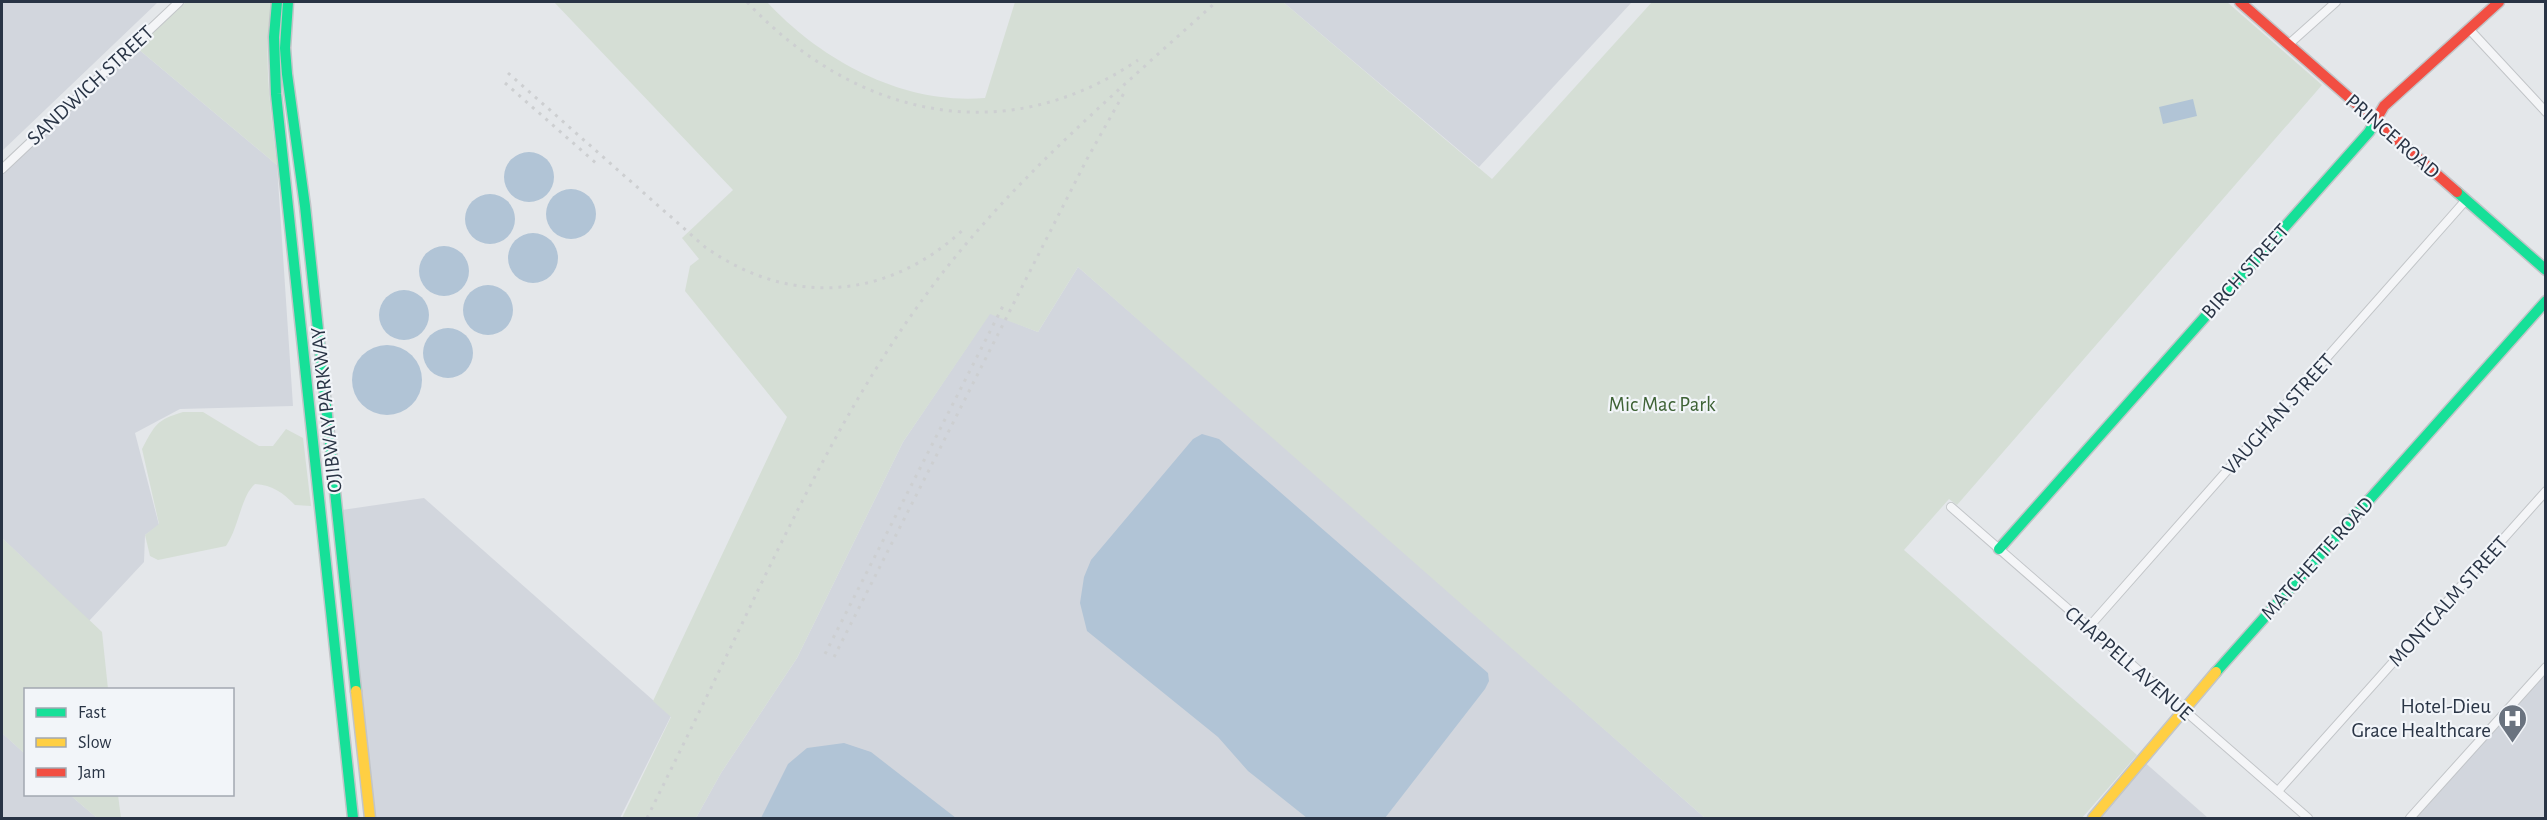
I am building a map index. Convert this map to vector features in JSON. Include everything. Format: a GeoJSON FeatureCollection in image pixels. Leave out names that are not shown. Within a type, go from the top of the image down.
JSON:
{"type":"FeatureCollection","features":[{"type":"Feature","properties":{"kind":"main road","name":"OJIBWAY PARKWAY"},"geometry":{"type":"LineString","coordinates":[[278,2],[274,37],[276,94],[353,819]]}},
{"type":"Feature","properties":{"kind":"main road","name":"OJIBWAY PARKWAY"},"geometry":{"type":"LineString","coordinates":[[288,2],[285,41],[287,74],[305,206],[370,819]]}},
{"type":"Feature","properties":{"kind":"main road","name":"PRINCE ROAD"},"geometry":{"type":"LineString","coordinates":[[2240,2],[2546,270]]}},
{"type":"Feature","properties":{"kind":"main road","name":"BIRCH STREET"},"geometry":{"type":"LineString","coordinates":[[1999,549],[2365,137],[2384,105],[2499,2]]}},
{"type":"Feature","properties":{"kind":"main road","name":"MATCHETTE ROAD"},"geometry":{"type":"LineString","coordinates":[[2092,819],[2182,710],[2546,301]]}},
{"type":"Feature","properties":{"kind":"street","name":"SANDWICH STREET"},"geometry":{"type":"LineString","coordinates":[[2,169],[179,2]]}},
{"type":"Feature","properties":{"kind":"street"},"geometry":{"type":"LineString","coordinates":[[2289,44],[2336,2]]}},
{"type":"Feature","properties":{"kind":"street"},"geometry":{"type":"LineString","coordinates":[[2469,28],[2546,112]]}},
{"type":"Feature","properties":{"kind":"street","name":"VAUGHAN STREET"},"geometry":{"type":"LineString","coordinates":[[2088,628],[2466,200]]}},
{"type":"Feature","properties":{"kind":"street","name":"MONTCALM STREET"},"geometry":{"type":"LineString","coordinates":[[2278,791],[2546,491]]}},
{"type":"Feature","properties":{"kind":"street","name":"CHAPPELL AVENUE"},"geometry":{"type":"LineString","coordinates":[[1951,507],[2308,819]]}},
{"type":"Feature","properties":{"kind":"street"},"geometry":{"type":"LineString","coordinates":[[2410,819],[2546,667]]}},
{"type":"Feature","properties":{"kind":"shaded area"},"geometry":{"type":"Polygon","coordinates":[[[2,2],[158,2],[2,151],[2,2]]]}},
{"type":"Feature","properties":{"kind":"shaded area"},"geometry":{"type":"Polygon","coordinates":[[[1283,2],[1632,2],[1479,167],[1283,2]]]}},
{"type":"Feature","properties":{"kind":"shaded area"},"geometry":{"type":"Polygon","coordinates":[[[137,48],[277,165],[293,406],[180,409],[135,433],[159,525],[145,535],[144,562],[89,621],[2,538],[2,173],[137,48]]]}},
{"type":"Feature","properties":{"kind":"shaded area"},"geometry":{"type":"Polygon","coordinates":[[[1078,267],[1705,818],[696,818],[721,773],[797,658],[903,442],[990,313],[1038,332],[1078,267]]]}},
{"type":"Feature","properties":{"kind":"shaded area"},"geometry":{"type":"Polygon","coordinates":[[[424,498],[671,716],[620,818],[375,818],[342,510],[424,498]]]}},
{"type":"Feature","properties":{"kind":"shaded area","name":"Hotel-Dieu Grace Healthcare"},"geometry":{"type":"Polygon","coordinates":[[[2545,668],[2545,818],[2412,818],[2545,668]]]}},
{"type":"Feature","properties":{"kind":"shaded area"},"geometry":{"type":"Polygon","coordinates":[[[2,733],[24,753],[24,796],[71,796],[97,818],[2,818],[2,733]]]}},
{"type":"Feature","properties":{"kind":"shaded area"},"geometry":{"type":"Polygon","coordinates":[[[2142,760],[2208,818],[2093,818],[2142,760]]]}},
{"type":"Feature","properties":{"kind":"green space"},"geometry":{"type":"Polygon","coordinates":[[[186,2],[272,2],[268,63],[277,165],[137,48],[186,2]]]}},
{"type":"Feature","properties":{"kind":"green space","name":"Mic Mac Park"},"geometry":{"type":"Polygon","coordinates":[[[554,2],[767,2],[812,42],[838,60],[865,74],[894,86],[924,94],[954,98],[985,98],[1015,2],[1283,2],[1492,179],[1652,2],[2227,2],[2322,85],[1957,505],[1949,499],[1904,550],[2137,755],[2082,818],[1705,818],[1078,267],[1038,332],[990,314],[903,442],[797,658],[721,773],[696,818],[622,818],[671,717],[653,701],[787,417],[685,291],[690,266],[699,259],[682,238],[733,190],[554,2]]]}},
{"type":"Feature","properties":{"kind":"green space"},"geometry":{"type":"Polygon","coordinates":[[[183,412],[203,412],[259,446],[273,446],[286,429],[303,438],[311,506],[295,505],[277,490],[255,484],[246,496],[226,546],[158,560],[150,556],[145,535],[159,524],[142,449],[157,424],[183,412]]]}},
{"type":"Feature","properties":{"kind":"green space"},"geometry":{"type":"Polygon","coordinates":[[[2,538],[102,632],[108,688],[24,688],[24,753],[2,733],[2,538]]]}},
{"type":"Feature","properties":{"kind":"green space"},"geometry":{"type":"Polygon","coordinates":[[[71,796],[118,796],[121,818],[97,818],[71,796]]]}},
{"type":"Feature","properties":{"kind":"water"},"geometry":{"type":"Polygon","coordinates":[[[2193,99],[2197,116],[2163,124],[2159,107],[2193,99]]]}},
{"type":"Feature","properties":{"kind":"water"},"geometry":{"type":"Polygon","coordinates":[[[529,152],[538,154],[549,163],[554,177],[552,186],[543,197],[529,202],[520,200],[509,191],[504,177],[506,168],[515,157],[529,152]]]}},
{"type":"Feature","properties":{"kind":"water"},"geometry":{"type":"Polygon","coordinates":[[[571,189],[580,191],[591,200],[596,214],[594,223],[585,234],[571,239],[562,237],[551,228],[546,214],[548,205],[557,194],[571,189]]]}},
{"type":"Feature","properties":{"kind":"water"},"geometry":{"type":"Polygon","coordinates":[[[490,194],[499,196],[510,205],[515,219],[513,228],[504,239],[490,244],[481,242],[470,233],[465,219],[467,210],[476,199],[490,194]]]}},
{"type":"Feature","properties":{"kind":"water"},"geometry":{"type":"Polygon","coordinates":[[[533,233],[542,235],[553,244],[558,258],[556,267],[547,278],[533,283],[524,281],[513,272],[508,258],[510,249],[519,238],[533,233]]]}},
{"type":"Feature","properties":{"kind":"water"},"geometry":{"type":"Polygon","coordinates":[[[444,246],[453,248],[464,257],[469,271],[467,280],[458,291],[444,296],[435,294],[424,285],[419,271],[421,262],[430,251],[444,246]]]}},
{"type":"Feature","properties":{"kind":"water"},"geometry":{"type":"Polygon","coordinates":[[[488,285],[497,287],[508,296],[513,310],[511,319],[502,330],[488,335],[479,333],[468,324],[463,310],[465,301],[474,290],[488,285]]]}},
{"type":"Feature","properties":{"kind":"water"},"geometry":{"type":"Polygon","coordinates":[[[404,290],[413,292],[424,301],[429,315],[427,324],[418,335],[404,340],[395,338],[384,329],[379,315],[381,306],[390,295],[404,290]]]}},
{"type":"Feature","properties":{"kind":"water"},"geometry":{"type":"Polygon","coordinates":[[[448,328],[457,330],[468,339],[473,353],[471,362],[462,373],[448,378],[439,376],[428,367],[423,353],[425,344],[434,333],[448,328]]]}},
{"type":"Feature","properties":{"kind":"water"},"geometry":{"type":"Polygon","coordinates":[[[387,345],[400,348],[412,355],[419,367],[422,380],[419,393],[412,405],[400,412],[387,415],[374,412],[362,405],[355,393],[352,380],[355,367],[362,355],[374,348],[387,345]]]}},
{"type":"Feature","properties":{"kind":"water"},"geometry":{"type":"Polygon","coordinates":[[[1202,434],[1219,439],[1488,673],[1489,681],[1485,689],[1385,818],[1307,818],[1248,771],[1218,737],[1087,631],[1080,603],[1084,577],[1091,560],[1193,439],[1202,434]]]}},
{"type":"Feature","properties":{"kind":"water"},"geometry":{"type":"Polygon","coordinates":[[[844,743],[871,752],[956,818],[761,818],[788,764],[807,748],[844,743]]]}},
{"type":"Feature","properties":{"kind":"railway"},"geometry":{"type":"LineString","coordinates":[[747,2],[789,41],[834,72],[882,95],[932,108],[983,112],[1035,106],[1087,89],[1138,60]]}},
{"type":"Feature","properties":{"kind":"railway"},"geometry":{"type":"LineString","coordinates":[[647,818],[819,469],[883,357],[908,320],[965,245],[998,208],[1105,102],[1216,2]]}},
{"type":"Feature","properties":{"kind":"railway"},"geometry":{"type":"LineString","coordinates":[[508,73],[705,247],[738,267],[771,280],[805,287],[839,287],[873,281],[905,270],[936,251],[966,227]]}},
{"type":"Feature","properties":{"kind":"railway"},"geometry":{"type":"LineString","coordinates":[[505,83],[597,164]]}},
{"type":"Feature","properties":{"kind":"railway"},"geometry":{"type":"LineString","coordinates":[[834,657],[1087,159],[1124,93]]}},
{"type":"Feature","properties":{"kind":"railway"},"geometry":{"type":"LineString","coordinates":[[825,654],[1004,304]]}},
{"type":"Feature","properties":{"kind":"traffic: fast"},"geometry":{"type":"LineString","coordinates":[[277,2],[274,37],[276,94],[353,818]]}},
{"type":"Feature","properties":{"kind":"traffic: fast"},"geometry":{"type":"LineString","coordinates":[[288,2],[285,48],[287,74],[305,206],[356,691]]}},
{"type":"Feature","properties":{"kind":"traffic: fast"},"geometry":{"type":"LineString","coordinates":[[1999,549],[2369,132],[2377,118]]}},
{"type":"Feature","properties":{"kind":"traffic: fast"},"geometry":{"type":"LineString","coordinates":[[2457,192],[2546,270]]}},
{"type":"Feature","properties":{"kind":"traffic: fast"},"geometry":{"type":"LineString","coordinates":[[2216,672],[2546,301]]}},
{"type":"Feature","properties":{"kind":"traffic: slow"},"geometry":{"type":"LineString","coordinates":[[2093,818],[2216,672]]}},
{"type":"Feature","properties":{"kind":"traffic: slow"},"geometry":{"type":"LineString","coordinates":[[356,691],[370,818]]}},
{"type":"Feature","properties":{"kind":"traffic: jam"},"geometry":{"type":"LineString","coordinates":[[2240,2],[2457,192]]}},
{"type":"Feature","properties":{"kind":"traffic: jam"},"geometry":{"type":"LineString","coordinates":[[2377,118],[2384,106],[2499,2]]}},
{"type":"Feature","properties":{"kind":"place","name":"Hotel-Dieu Grace Healthcare"},"geometry":{"type":"Point","coordinates":[2512,744]}}]}
